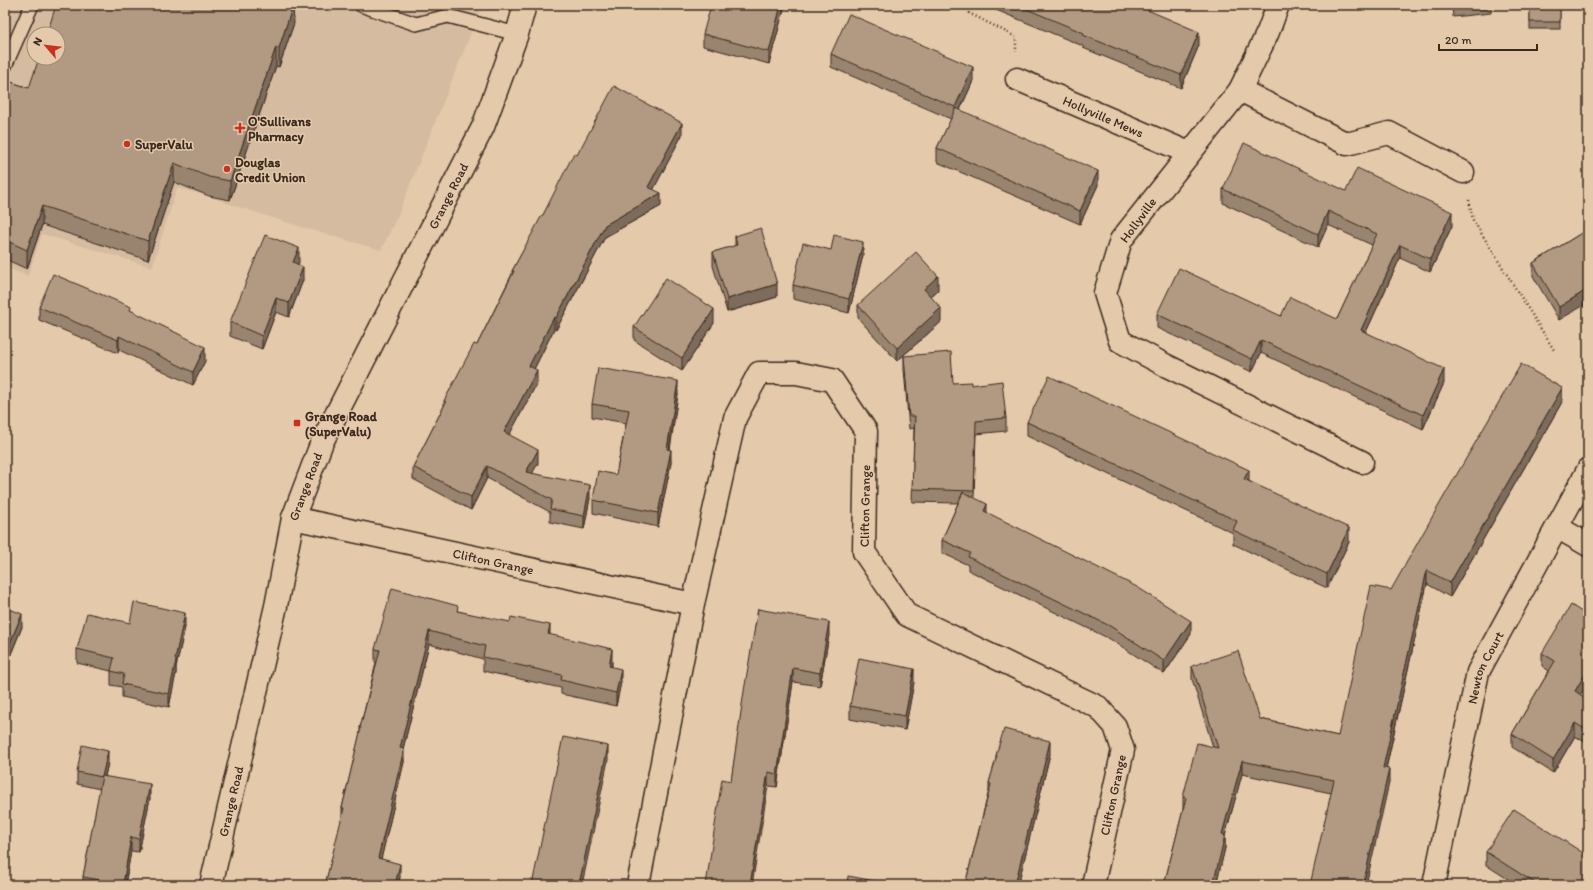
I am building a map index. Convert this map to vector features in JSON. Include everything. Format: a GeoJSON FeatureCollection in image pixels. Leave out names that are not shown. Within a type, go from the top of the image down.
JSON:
{"type":"FeatureCollection","features":[{"type":"Feature","properties":{"kind":"street","name":"Grange Road"},"geometry":{"type":"LineString","coordinates":[[211,885],[276,606],[293,518],[322,442],[483,127],[517,34],[525,5]]}},
{"type":"Feature","properties":{"kind":"street","name":"Hollyville"},"geometry":{"type":"LineString","coordinates":[[1278,5],[1268,32],[1240,90],[1121,240],[1105,292],[1120,341],[1165,365],[1362,462]]}},
{"type":"Feature","properties":{"kind":"street","name":"Hollyville Mews"},"geometry":{"type":"LineString","coordinates":[[1017,79],[1189,153]]}},
{"type":"Feature","properties":{"kind":"street"},"geometry":{"type":"LineString","coordinates":[[1240,90],[1347,144],[1389,133],[1463,172]]}},
{"type":"Feature","properties":{"kind":"street","name":"Clifton Grange"},"geometry":{"type":"LineString","coordinates":[[638,885],[693,604],[735,418],[759,373],[796,373],[832,380],[866,431],[864,552],[907,615],[1098,707],[1115,726],[1123,750],[1093,885]]}},
{"type":"Feature","properties":{"kind":"street","name":"Newton Court"},"geometry":{"type":"LineString","coordinates":[[1434,885],[1478,672],[1588,470]]}},
{"type":"Feature","properties":{"kind":"street","name":"Clifton Grange"},"geometry":{"type":"LineString","coordinates":[[293,518],[693,604]]}},
{"type":"Feature","properties":{"kind":"street"},"geometry":{"type":"LineString","coordinates":[[1557,526],[1588,545]]}},
{"type":"Feature","properties":{"kind":"lane"},"geometry":{"type":"LineString","coordinates":[[5,66],[32,5]]}},
{"type":"Feature","properties":{"kind":"lane"},"geometry":{"type":"LineString","coordinates":[[361,5],[416,24],[447,11],[517,34]]}},
{"type":"Feature","properties":{"kind":"path"},"geometry":{"type":"LineString","coordinates":[[972,5],[970,13],[1016,38],[1017,79]]}},
{"type":"Feature","properties":{"kind":"path"},"geometry":{"type":"LineString","coordinates":[[1463,172],[1473,220],[1554,350]]}},
{"type":"Feature","properties":{"kind":"shaded area"},"geometry":{"type":"Polygon","coordinates":[[[5,5],[482,5],[398,215],[381,250],[301,227],[209,196],[177,188],[152,267],[42,234],[28,276],[5,267],[5,5]]]}},
{"type":"Feature","properties":{"kind":"building","name":"SuperValu"},"geometry":{"type":"Polygon","coordinates":[[[56,5],[293,5],[279,48],[276,47],[230,181],[209,177],[174,163],[148,241],[42,206],[27,250],[5,240],[5,80],[29,88],[36,66],[66,66],[66,26],[49,26],[56,5]]]}},
{"type":"Feature","properties":{"kind":"building"},"geometry":{"type":"Polygon","coordinates":[[[711,5],[781,5],[769,52],[703,34],[711,5]]]}},
{"type":"Feature","properties":{"kind":"building"},"geometry":{"type":"Polygon","coordinates":[[[1017,5],[1136,5],[1199,32],[1181,75],[1083,35],[1084,33],[1017,5]]]}},
{"type":"Feature","properties":{"kind":"building"},"geometry":{"type":"Polygon","coordinates":[[[1530,5],[1560,5],[1560,22],[1530,22],[1530,5]]]}},
{"type":"Feature","properties":{"kind":"building"},"geometry":{"type":"Polygon","coordinates":[[[849,14],[973,67],[955,107],[831,54],[849,14]]]}},
{"type":"Feature","properties":{"kind":"building"},"geometry":{"type":"Polygon","coordinates":[[[614,86],[682,123],[648,187],[661,193],[605,225],[556,318],[554,317],[529,366],[537,370],[504,432],[538,450],[526,472],[590,485],[584,516],[550,509],[552,500],[487,466],[471,497],[413,467],[446,402],[444,401],[474,344],[477,345],[514,271],[512,271],[543,215],[574,153],[577,155],[614,86]]]}},
{"type":"Feature","properties":{"kind":"building"},"geometry":{"type":"Polygon","coordinates":[[[956,108],[1098,171],[1080,211],[937,148],[956,108]]]}},
{"type":"Feature","properties":{"kind":"building"},"geometry":{"type":"Polygon","coordinates":[[[1244,143],[1346,191],[1357,168],[1452,212],[1430,259],[1400,245],[1361,330],[1444,369],[1423,415],[1261,340],[1252,359],[1157,314],[1179,268],[1281,316],[1290,297],[1337,319],[1377,234],[1328,211],[1318,234],[1223,189],[1244,143]]]}},
{"type":"Feature","properties":{"kind":"building"},"geometry":{"type":"Polygon","coordinates":[[[761,228],[777,284],[727,299],[713,252],[737,245],[735,236],[761,228]]]}},
{"type":"Feature","properties":{"kind":"building"},"geometry":{"type":"Polygon","coordinates":[[[1588,229],[1588,289],[1559,307],[1533,263],[1588,229]]]}},
{"type":"Feature","properties":{"kind":"building"},"geometry":{"type":"Polygon","coordinates":[[[265,235],[299,248],[293,262],[303,267],[289,303],[276,298],[262,336],[230,322],[265,235]]]}},
{"type":"Feature","properties":{"kind":"building"},"geometry":{"type":"Polygon","coordinates":[[[834,235],[863,242],[849,299],[793,285],[803,243],[831,250],[834,235]]]}},
{"type":"Feature","properties":{"kind":"building"},"geometry":{"type":"Polygon","coordinates":[[[916,252],[938,276],[924,289],[941,308],[897,348],[858,305],[916,252]]]}},
{"type":"Feature","properties":{"kind":"building"},"geometry":{"type":"Polygon","coordinates":[[[53,274],[131,307],[130,310],[205,347],[193,372],[119,336],[118,340],[39,307],[53,274]]]}},
{"type":"Feature","properties":{"kind":"building"},"geometry":{"type":"Polygon","coordinates":[[[666,278],[714,309],[682,358],[634,327],[666,278]]]}},
{"type":"Feature","properties":{"kind":"building"},"geometry":{"type":"Polygon","coordinates":[[[951,352],[953,383],[971,382],[971,385],[1002,381],[1006,418],[976,421],[974,491],[912,489],[915,416],[909,416],[904,356],[951,352]]]}},
{"type":"Feature","properties":{"kind":"building"},"geometry":{"type":"Polygon","coordinates":[[[1521,364],[1562,388],[1450,583],[1427,570],[1383,768],[1389,769],[1363,885],[1310,885],[1334,780],[1242,761],[1222,834],[1225,835],[1213,885],[1164,885],[1186,798],[1183,797],[1197,743],[1218,748],[1192,666],[1238,651],[1260,719],[1338,736],[1371,586],[1391,590],[1521,364]]]}},
{"type":"Feature","properties":{"kind":"building"},"geometry":{"type":"Polygon","coordinates":[[[598,368],[678,381],[667,449],[671,450],[658,513],[593,500],[598,471],[616,475],[629,410],[592,404],[598,368]]]}},
{"type":"Feature","properties":{"kind":"building"},"geometry":{"type":"Polygon","coordinates":[[[1049,376],[1249,470],[1244,479],[1349,528],[1327,574],[1233,530],[1237,521],[1027,422],[1049,376]]]}},
{"type":"Feature","properties":{"kind":"building"},"geometry":{"type":"Polygon","coordinates":[[[963,492],[987,504],[984,511],[1137,587],[1191,621],[1164,661],[1110,626],[968,557],[970,553],[942,540],[963,492]]]}},
{"type":"Feature","properties":{"kind":"building"},"geometry":{"type":"Polygon","coordinates":[[[392,588],[458,606],[457,611],[510,622],[511,617],[550,625],[548,634],[612,649],[609,666],[621,669],[616,693],[561,680],[562,675],[483,657],[485,646],[429,631],[400,748],[404,749],[378,858],[400,864],[395,885],[325,885],[344,808],[342,808],[360,728],[380,650],[375,649],[392,588]]]}},
{"type":"Feature","properties":{"kind":"building"},"geometry":{"type":"Polygon","coordinates":[[[134,602],[185,613],[169,694],[122,684],[124,674],[111,671],[114,658],[77,649],[87,613],[130,623],[134,602]]]}},
{"type":"Feature","properties":{"kind":"building"},"geometry":{"type":"Polygon","coordinates":[[[1571,605],[1588,616],[1588,669],[1575,691],[1588,700],[1588,731],[1575,723],[1553,760],[1512,734],[1555,661],[1542,653],[1571,605]]]}},
{"type":"Feature","properties":{"kind":"building"},"geometry":{"type":"Polygon","coordinates":[[[5,607],[22,614],[9,645],[5,643],[5,607]]]}},
{"type":"Feature","properties":{"kind":"building"},"geometry":{"type":"Polygon","coordinates":[[[758,609],[829,622],[820,673],[793,668],[777,774],[768,772],[750,885],[706,885],[722,779],[731,781],[758,609]]]}},
{"type":"Feature","properties":{"kind":"building"},"geometry":{"type":"Polygon","coordinates":[[[859,658],[914,669],[905,716],[850,706],[859,658]]]}},
{"type":"Feature","properties":{"kind":"building"},"geometry":{"type":"Polygon","coordinates":[[[1004,729],[1050,741],[1015,885],[965,885],[991,784],[989,783],[996,755],[1004,729]]]}},
{"type":"Feature","properties":{"kind":"building"},"geometry":{"type":"Polygon","coordinates":[[[563,737],[608,746],[579,885],[532,885],[563,737]]]}},
{"type":"Feature","properties":{"kind":"building"},"geometry":{"type":"Polygon","coordinates":[[[82,745],[108,751],[102,777],[77,772],[82,745]]]}},
{"type":"Feature","properties":{"kind":"building"},"geometry":{"type":"Polygon","coordinates":[[[102,776],[150,784],[139,839],[131,837],[123,884],[83,877],[102,776]]]}},
{"type":"Feature","properties":{"kind":"building"},"geometry":{"type":"Polygon","coordinates":[[[1514,809],[1588,856],[1588,885],[1538,885],[1486,852],[1514,809]]]}},
{"type":"Feature","properties":{"kind":"building"},"geometry":{"type":"Polygon","coordinates":[[[848,876],[886,883],[885,885],[847,885],[848,876]]]}},
{"type":"Feature","properties":{"kind":"place","name":"O'Sullivans Pharmacy"},"geometry":{"type":"Point","coordinates":[240,128]}},
{"type":"Feature","properties":{"kind":"place","name":"SuperValu"},"geometry":{"type":"Point","coordinates":[127,144]}},
{"type":"Feature","properties":{"kind":"place","name":"Douglas Credit Union"},"geometry":{"type":"Point","coordinates":[227,169]}},
{"type":"Feature","properties":{"kind":"place","name":"Grange Road (SuperValu)"},"geometry":{"type":"Point","coordinates":[297,423]}}]}
